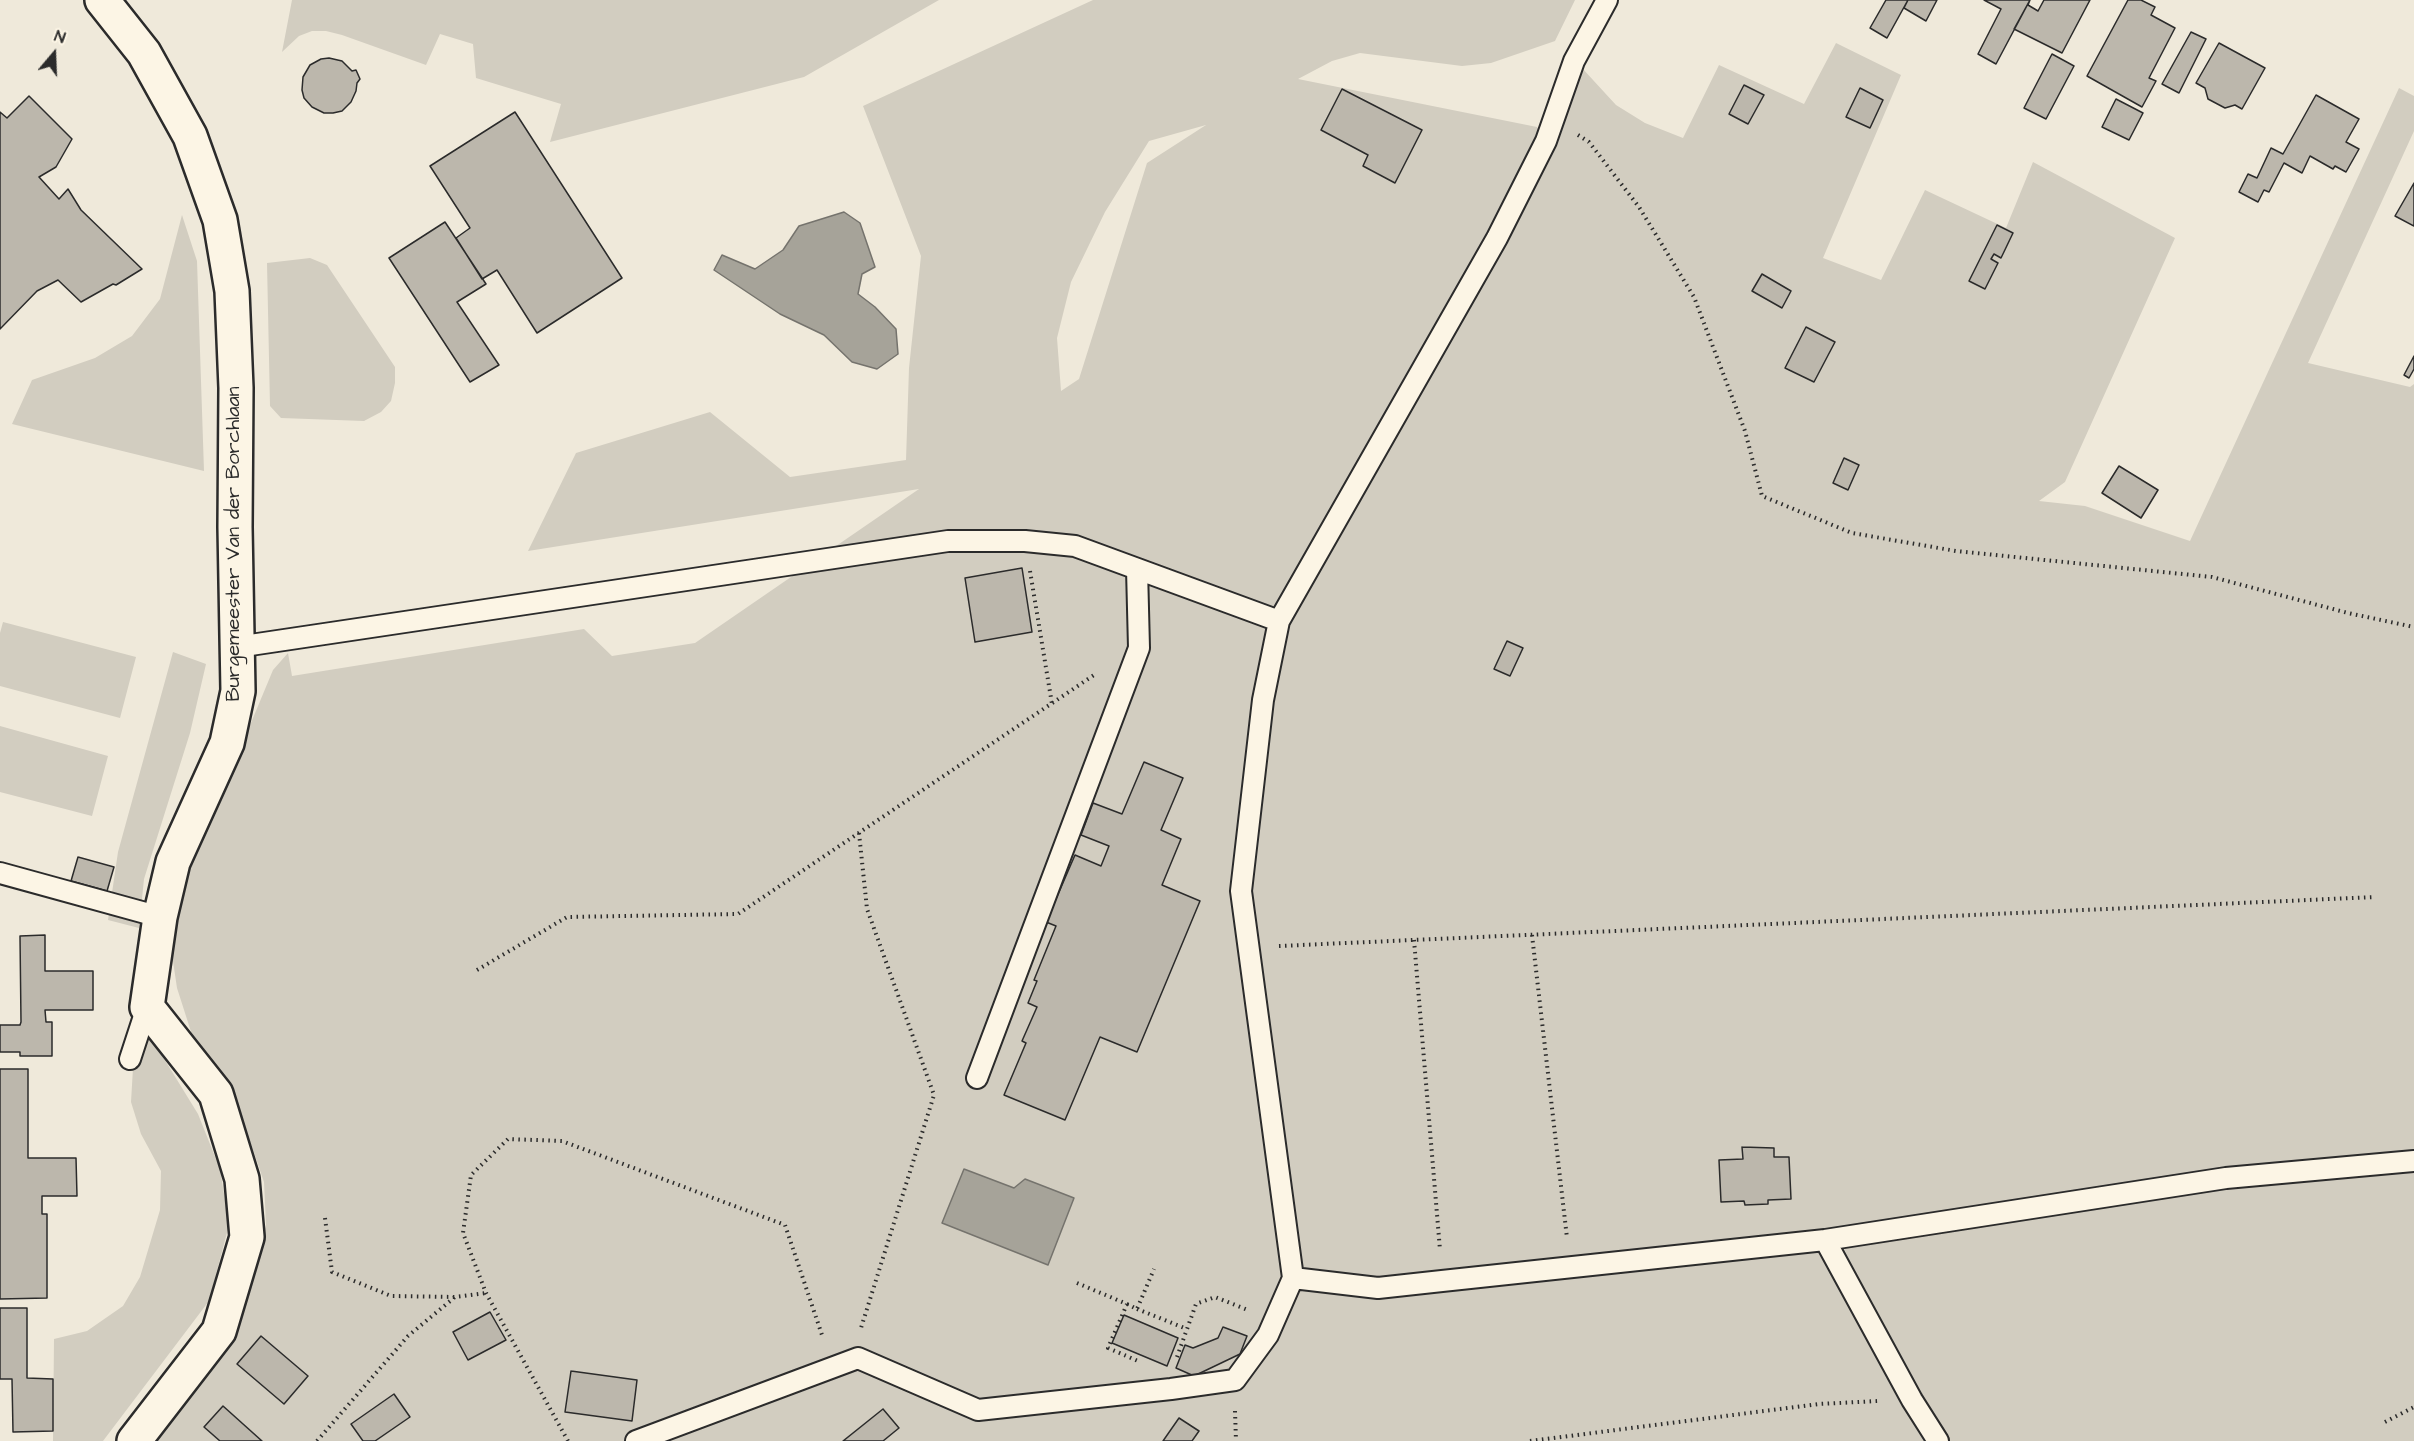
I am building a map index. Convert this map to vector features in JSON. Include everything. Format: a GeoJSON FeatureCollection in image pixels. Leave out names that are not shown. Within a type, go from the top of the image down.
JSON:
{"type":"FeatureCollection","features":[{"type":"Feature","properties":{"kind":"street","name":"Burgemeester Van der Borchlaan"},"geometry":{"type":"LineString","coordinates":[[102,0],[144,53],[190,136],[220,220],[232,291],[234,334],[238,691],[227,743],[173,862],[159,917],[147,1007]]}},
{"type":"Feature","properties":{"kind":"street"},"geometry":{"type":"LineString","coordinates":[[134,1441],[219,1331],[248,1237],[242,1179],[216,1094],[147,1007]]}},
{"type":"Feature","properties":{"kind":"lane"},"geometry":{"type":"LineString","coordinates":[[640,1440],[858,1358],[978,1410],[1171,1383],[1235,1380],[1268,1335],[1293,1278],[1241,891],[1263,700],[1279,621],[1497,238],[1546,141],[1574,61],[1607,0]]}},
{"type":"Feature","properties":{"kind":"lane"},"geometry":{"type":"LineString","coordinates":[[237,647],[948,541],[1025,541],[1075,546],[1279,621]]}},
{"type":"Feature","properties":{"kind":"lane"},"geometry":{"type":"LineString","coordinates":[[977,1078],[1139,648],[1137,569]]}},
{"type":"Feature","properties":{"kind":"lane"},"geometry":{"type":"LineString","coordinates":[[0,873],[159,917]]}},
{"type":"Feature","properties":{"kind":"lane"},"geometry":{"type":"LineString","coordinates":[[130,1059],[147,1007]]}},
{"type":"Feature","properties":{"kind":"lane"},"geometry":{"type":"LineString","coordinates":[[1293,1278],[1378,1288],[1825,1240],[2226,1178],[2414,1161]]}},
{"type":"Feature","properties":{"kind":"lane"},"geometry":{"type":"LineString","coordinates":[[1825,1240],[1912,1400],[1938,1441]]}},
{"type":"Feature","properties":{"kind":"path"},"geometry":{"type":"LineString","coordinates":[[1554,119],[1589,142],[1639,207],[1694,297],[1745,431],[1762,496],[1852,533],[1956,551],[2212,577],[2348,613],[2414,627]]}},
{"type":"Feature","properties":{"kind":"path"},"geometry":{"type":"LineString","coordinates":[[1025,541],[1052,704]]}},
{"type":"Feature","properties":{"kind":"path"},"geometry":{"type":"LineString","coordinates":[[477,970],[567,917],[738,914],[1139,648]]}},
{"type":"Feature","properties":{"kind":"path"},"geometry":{"type":"LineString","coordinates":[[842,1364],[934,1095],[867,909],[859,833]]}},
{"type":"Feature","properties":{"kind":"path"},"geometry":{"type":"LineString","coordinates":[[1249,948],[2376,897]]}},
{"type":"Feature","properties":{"kind":"path"},"geometry":{"type":"LineString","coordinates":[[1532,935],[1570,1267]]}},
{"type":"Feature","properties":{"kind":"path"},"geometry":{"type":"LineString","coordinates":[[1414,940],[1442,1281]]}},
{"type":"Feature","properties":{"kind":"path"},"geometry":{"type":"LineString","coordinates":[[568,1441],[486,1293],[463,1233],[471,1175],[508,1139],[562,1142],[785,1225],[842,1364]]}},
{"type":"Feature","properties":{"kind":"path"},"geometry":{"type":"LineString","coordinates":[[325,1218],[332,1272],[391,1296],[455,1298],[486,1293]]}},
{"type":"Feature","properties":{"kind":"path"},"geometry":{"type":"LineString","coordinates":[[1137,1309],[1154,1269]]}},
{"type":"Feature","properties":{"kind":"path"},"geometry":{"type":"LineString","coordinates":[[1077,1283],[1187,1329]]}},
{"type":"Feature","properties":{"kind":"path"},"geometry":{"type":"LineString","coordinates":[[1127,1304],[1108,1348],[1171,1383],[1196,1304],[1215,1297],[1275,1321]]}},
{"type":"Feature","properties":{"kind":"path"},"geometry":{"type":"LineString","coordinates":[[317,1441],[408,1336],[455,1298]]}},
{"type":"Feature","properties":{"kind":"path"},"geometry":{"type":"LineString","coordinates":[[1530,1441],[1819,1404],[1912,1400]]}},
{"type":"Feature","properties":{"kind":"path"},"geometry":{"type":"LineString","coordinates":[[2385,1422],[2414,1407]]}},
{"type":"Feature","properties":{"kind":"shaded area"},"geometry":{"type":"Polygon","coordinates":[[[292,0],[939,0],[804,77],[550,142],[561,104],[476,78],[473,44],[440,34],[426,65],[342,35],[326,31],[312,31],[299,36],[282,52],[292,0]]]}},
{"type":"Feature","properties":{"kind":"shaded area"},"geometry":{"type":"Polygon","coordinates":[[[1093,0],[1575,0],[1555,41],[1491,63],[1462,66],[1360,53],[1332,61],[1298,79],[1537,127],[1552,154],[1558,143],[1582,68],[1616,105],[1645,123],[1683,138],[1719,65],[1804,104],[1836,43],[1901,75],[1823,258],[1881,280],[1925,190],[2006,228],[2033,162],[2175,238],[2065,482],[2039,501],[2085,506],[2190,541],[2399,88],[2414,96],[2414,131],[2308,363],[2410,387],[2414,384],[2414,1441],[149,1441],[209,1363],[243,1308],[266,1225],[264,1182],[251,1144],[220,1080],[193,1038],[177,988],[170,941],[179,884],[228,778],[273,670],[288,653],[292,676],[584,629],[612,656],[695,643],[919,489],[528,551],[576,453],[710,412],[790,477],[906,460],[909,368],[921,256],[863,106],[1093,0]],[[1206,125],[1149,141],[1105,212],[1071,282],[1057,338],[1061,391],[1079,379],[1147,163],[1206,125]]]}},
{"type":"Feature","properties":{"kind":"shaded area"},"geometry":{"type":"Polygon","coordinates":[[[844,212],[860,223],[875,267],[862,274],[858,294],[875,307],[896,329],[898,354],[877,369],[852,362],[824,335],[780,314],[714,270],[722,255],[755,269],[783,250],[799,226],[844,212]]]}},
{"type":"Feature","properties":{"kind":"shaded area"},"geometry":{"type":"Polygon","coordinates":[[[182,215],[197,261],[204,471],[12,424],[32,380],[95,358],[132,336],[160,299],[182,215]]]}},
{"type":"Feature","properties":{"kind":"shaded area"},"geometry":{"type":"Polygon","coordinates":[[[310,258],[327,265],[395,367],[395,383],[391,401],[381,412],[364,421],[281,418],[270,406],[267,263],[310,258]]]}},
{"type":"Feature","properties":{"kind":"shaded area"},"geometry":{"type":"Polygon","coordinates":[[[3,622],[136,657],[120,718],[0,686],[0,633],[3,622]]]}},
{"type":"Feature","properties":{"kind":"shaded area"},"geometry":{"type":"Polygon","coordinates":[[[173,652],[206,664],[190,733],[144,879],[139,928],[108,920],[118,852],[173,652]]]}},
{"type":"Feature","properties":{"kind":"shaded area"},"geometry":{"type":"Polygon","coordinates":[[[0,726],[108,756],[92,816],[0,792],[0,726]]]}},
{"type":"Feature","properties":{"kind":"shaded area"},"geometry":{"type":"Polygon","coordinates":[[[148,1020],[155,1044],[198,1114],[220,1169],[229,1225],[209,1301],[103,1441],[53,1441],[54,1339],[87,1331],[123,1306],[140,1277],[160,1210],[161,1171],[141,1134],[131,1102],[133,1068],[148,1020]]]}},
{"type":"Feature","properties":{"kind":"shaded area"},"geometry":{"type":"Polygon","coordinates":[[[964,1169],[1014,1188],[1025,1179],[1074,1198],[1048,1265],[942,1223],[964,1169]]]}},
{"type":"Feature","properties":{"kind":"building"},"geometry":{"type":"Polygon","coordinates":[[[1886,0],[1908,0],[1887,38],[1870,28],[1886,0]]]}},
{"type":"Feature","properties":{"kind":"building"},"geometry":{"type":"Polygon","coordinates":[[[1908,0],[1937,0],[1926,21],[1904,8],[1908,0]]]}},
{"type":"Feature","properties":{"kind":"building"},"geometry":{"type":"Polygon","coordinates":[[[1984,0],[2030,0],[1996,64],[1978,54],[2001,9],[1984,0]]]}},
{"type":"Feature","properties":{"kind":"building"},"geometry":{"type":"Polygon","coordinates":[[[2030,0],[2028,5],[2038,11],[2044,0],[2090,0],[2062,53],[2014,29],[2030,0]]]}},
{"type":"Feature","properties":{"kind":"building"},"geometry":{"type":"Polygon","coordinates":[[[2128,0],[2141,0],[2155,7],[2151,15],[2175,28],[2149,78],[2156,81],[2142,107],[2087,76],[2128,0]]]}},
{"type":"Feature","properties":{"kind":"building"},"geometry":{"type":"Polygon","coordinates":[[[2191,32],[2206,39],[2179,93],[2162,84],[2191,32]]]}},
{"type":"Feature","properties":{"kind":"building"},"geometry":{"type":"Polygon","coordinates":[[[2219,43],[2265,68],[2242,109],[2235,105],[2225,108],[2208,99],[2205,88],[2196,83],[2219,43]]]}},
{"type":"Feature","properties":{"kind":"building"},"geometry":{"type":"Polygon","coordinates":[[[2052,54],[2074,66],[2046,119],[2024,108],[2052,54]]]}},
{"type":"Feature","properties":{"kind":"building"},"geometry":{"type":"Polygon","coordinates":[[[321,59],[342,61],[352,71],[356,70],[360,79],[351,102],[342,111],[324,113],[312,107],[304,98],[303,77],[310,65],[321,59]]]}},
{"type":"Feature","properties":{"kind":"building"},"geometry":{"type":"Polygon","coordinates":[[[1744,85],[1764,95],[1748,124],[1729,114],[1744,85]]]}},
{"type":"Feature","properties":{"kind":"building"},"geometry":{"type":"Polygon","coordinates":[[[1860,88],[1883,100],[1870,128],[1846,117],[1860,88]]]}},
{"type":"Feature","properties":{"kind":"building"},"geometry":{"type":"Polygon","coordinates":[[[1342,89],[1422,130],[1395,183],[1363,166],[1368,155],[1321,130],[1342,89]]]}},
{"type":"Feature","properties":{"kind":"building"},"geometry":{"type":"Polygon","coordinates":[[[2316,95],[2359,119],[2346,142],[2359,149],[2346,172],[2335,166],[2333,169],[2310,156],[2302,173],[2284,163],[2269,192],[2264,190],[2258,202],[2239,192],[2248,174],[2257,178],[2271,148],[2283,154],[2316,95]]]}},
{"type":"Feature","properties":{"kind":"building"},"geometry":{"type":"Polygon","coordinates":[[[29,96],[72,139],[56,167],[39,177],[59,199],[68,189],[81,210],[142,269],[81,302],[58,280],[37,291],[0,329],[0,112],[7,118],[29,96]]]}},
{"type":"Feature","properties":{"kind":"building"},"geometry":{"type":"Polygon","coordinates":[[[2116,99],[2143,113],[2129,140],[2102,127],[2116,99]]]}},
{"type":"Feature","properties":{"kind":"building"},"geometry":{"type":"Polygon","coordinates":[[[515,112],[622,278],[537,333],[497,270],[482,279],[456,238],[470,228],[430,166],[515,112]]]}},
{"type":"Feature","properties":{"kind":"building"},"geometry":{"type":"Polygon","coordinates":[[[2414,183],[2414,226],[2395,216],[2414,183]]]}},
{"type":"Feature","properties":{"kind":"building"},"geometry":{"type":"Polygon","coordinates":[[[445,222],[486,284],[457,302],[499,365],[470,382],[389,258],[445,222]]]}},
{"type":"Feature","properties":{"kind":"building"},"geometry":{"type":"Polygon","coordinates":[[[1997,225],[2013,233],[2001,258],[1994,254],[1991,259],[1998,263],[1985,289],[1969,281],[1997,225]]]}},
{"type":"Feature","properties":{"kind":"building"},"geometry":{"type":"Polygon","coordinates":[[[1762,274],[1791,291],[1782,308],[1752,291],[1762,274]]]}},
{"type":"Feature","properties":{"kind":"building"},"geometry":{"type":"Polygon","coordinates":[[[1806,327],[1835,342],[1814,382],[1785,368],[1806,327]]]}},
{"type":"Feature","properties":{"kind":"building"},"geometry":{"type":"Polygon","coordinates":[[[2414,356],[2414,369],[2409,378],[2404,375],[2414,356]]]}},
{"type":"Feature","properties":{"kind":"building"},"geometry":{"type":"Polygon","coordinates":[[[1844,458],[1859,465],[1848,490],[1833,483],[1844,458]]]}},
{"type":"Feature","properties":{"kind":"building"},"geometry":{"type":"Polygon","coordinates":[[[2119,466],[2158,490],[2141,518],[2102,493],[2119,466]]]}},
{"type":"Feature","properties":{"kind":"building"},"geometry":{"type":"Polygon","coordinates":[[[1022,568],[1032,632],[975,642],[965,578],[1022,568]]]}},
{"type":"Feature","properties":{"kind":"building"},"geometry":{"type":"Polygon","coordinates":[[[1507,641],[1523,648],[1510,676],[1494,669],[1507,641]]]}},
{"type":"Feature","properties":{"kind":"building"},"geometry":{"type":"Polygon","coordinates":[[[1144,762],[1183,778],[1161,830],[1181,839],[1162,885],[1200,901],[1137,1052],[1100,1037],[1065,1120],[1004,1095],[1026,1043],[1022,1041],[1037,1007],[1028,1003],[1037,981],[1034,980],[1056,926],[1046,922],[1075,855],[1101,866],[1109,846],[1081,835],[1093,803],[1122,814],[1144,762]]]}},
{"type":"Feature","properties":{"kind":"building"},"geometry":{"type":"Polygon","coordinates":[[[78,857],[114,867],[107,891],[71,881],[78,857]]]}},
{"type":"Feature","properties":{"kind":"building"},"geometry":{"type":"Polygon","coordinates":[[[45,935],[45,971],[93,971],[93,1010],[45,1010],[46,1022],[52,1022],[52,1056],[20,1056],[20,1052],[0,1052],[0,1025],[20,1025],[21,1022],[20,936],[45,935]]]}},
{"type":"Feature","properties":{"kind":"building"},"geometry":{"type":"Polygon","coordinates":[[[0,1069],[28,1069],[28,1158],[76,1158],[77,1196],[42,1196],[42,1214],[47,1214],[47,1298],[0,1299],[0,1069]]]}},
{"type":"Feature","properties":{"kind":"building"},"geometry":{"type":"Polygon","coordinates":[[[1742,1147],[1774,1148],[1774,1157],[1789,1157],[1791,1199],[1768,1200],[1768,1204],[1745,1205],[1744,1201],[1721,1202],[1719,1160],[1743,1159],[1742,1147]]]}},
{"type":"Feature","properties":{"kind":"building"},"geometry":{"type":"Polygon","coordinates":[[[0,1308],[27,1308],[27,1378],[53,1379],[53,1431],[13,1432],[12,1379],[0,1379],[0,1308]]]}},
{"type":"Feature","properties":{"kind":"building"},"geometry":{"type":"Polygon","coordinates":[[[490,1312],[506,1340],[468,1360],[453,1332],[490,1312]]]}},
{"type":"Feature","properties":{"kind":"building"},"geometry":{"type":"Polygon","coordinates":[[[1124,1315],[1178,1338],[1167,1366],[1112,1343],[1124,1315]]]}},
{"type":"Feature","properties":{"kind":"building"},"geometry":{"type":"Polygon","coordinates":[[[1223,1327],[1247,1336],[1240,1354],[1194,1376],[1176,1368],[1185,1345],[1193,1348],[1218,1338],[1223,1327]]]}},
{"type":"Feature","properties":{"kind":"building"},"geometry":{"type":"Polygon","coordinates":[[[261,1336],[308,1376],[284,1404],[237,1364],[261,1336]]]}},
{"type":"Feature","properties":{"kind":"building"},"geometry":{"type":"Polygon","coordinates":[[[571,1371],[637,1380],[632,1421],[565,1412],[571,1371]]]}},
{"type":"Feature","properties":{"kind":"building"},"geometry":{"type":"Polygon","coordinates":[[[394,1394],[410,1417],[375,1441],[363,1441],[351,1424],[394,1394]]]}},
{"type":"Feature","properties":{"kind":"building"},"geometry":{"type":"Polygon","coordinates":[[[223,1406],[262,1441],[220,1441],[204,1427],[223,1406]]]}},
{"type":"Feature","properties":{"kind":"building"},"geometry":{"type":"Polygon","coordinates":[[[883,1409],[899,1428],[883,1441],[843,1441],[883,1409]]]}},
{"type":"Feature","properties":{"kind":"building"},"geometry":{"type":"Polygon","coordinates":[[[1179,1418],[1199,1431],[1192,1441],[1163,1441],[1179,1418]]]}}]}
